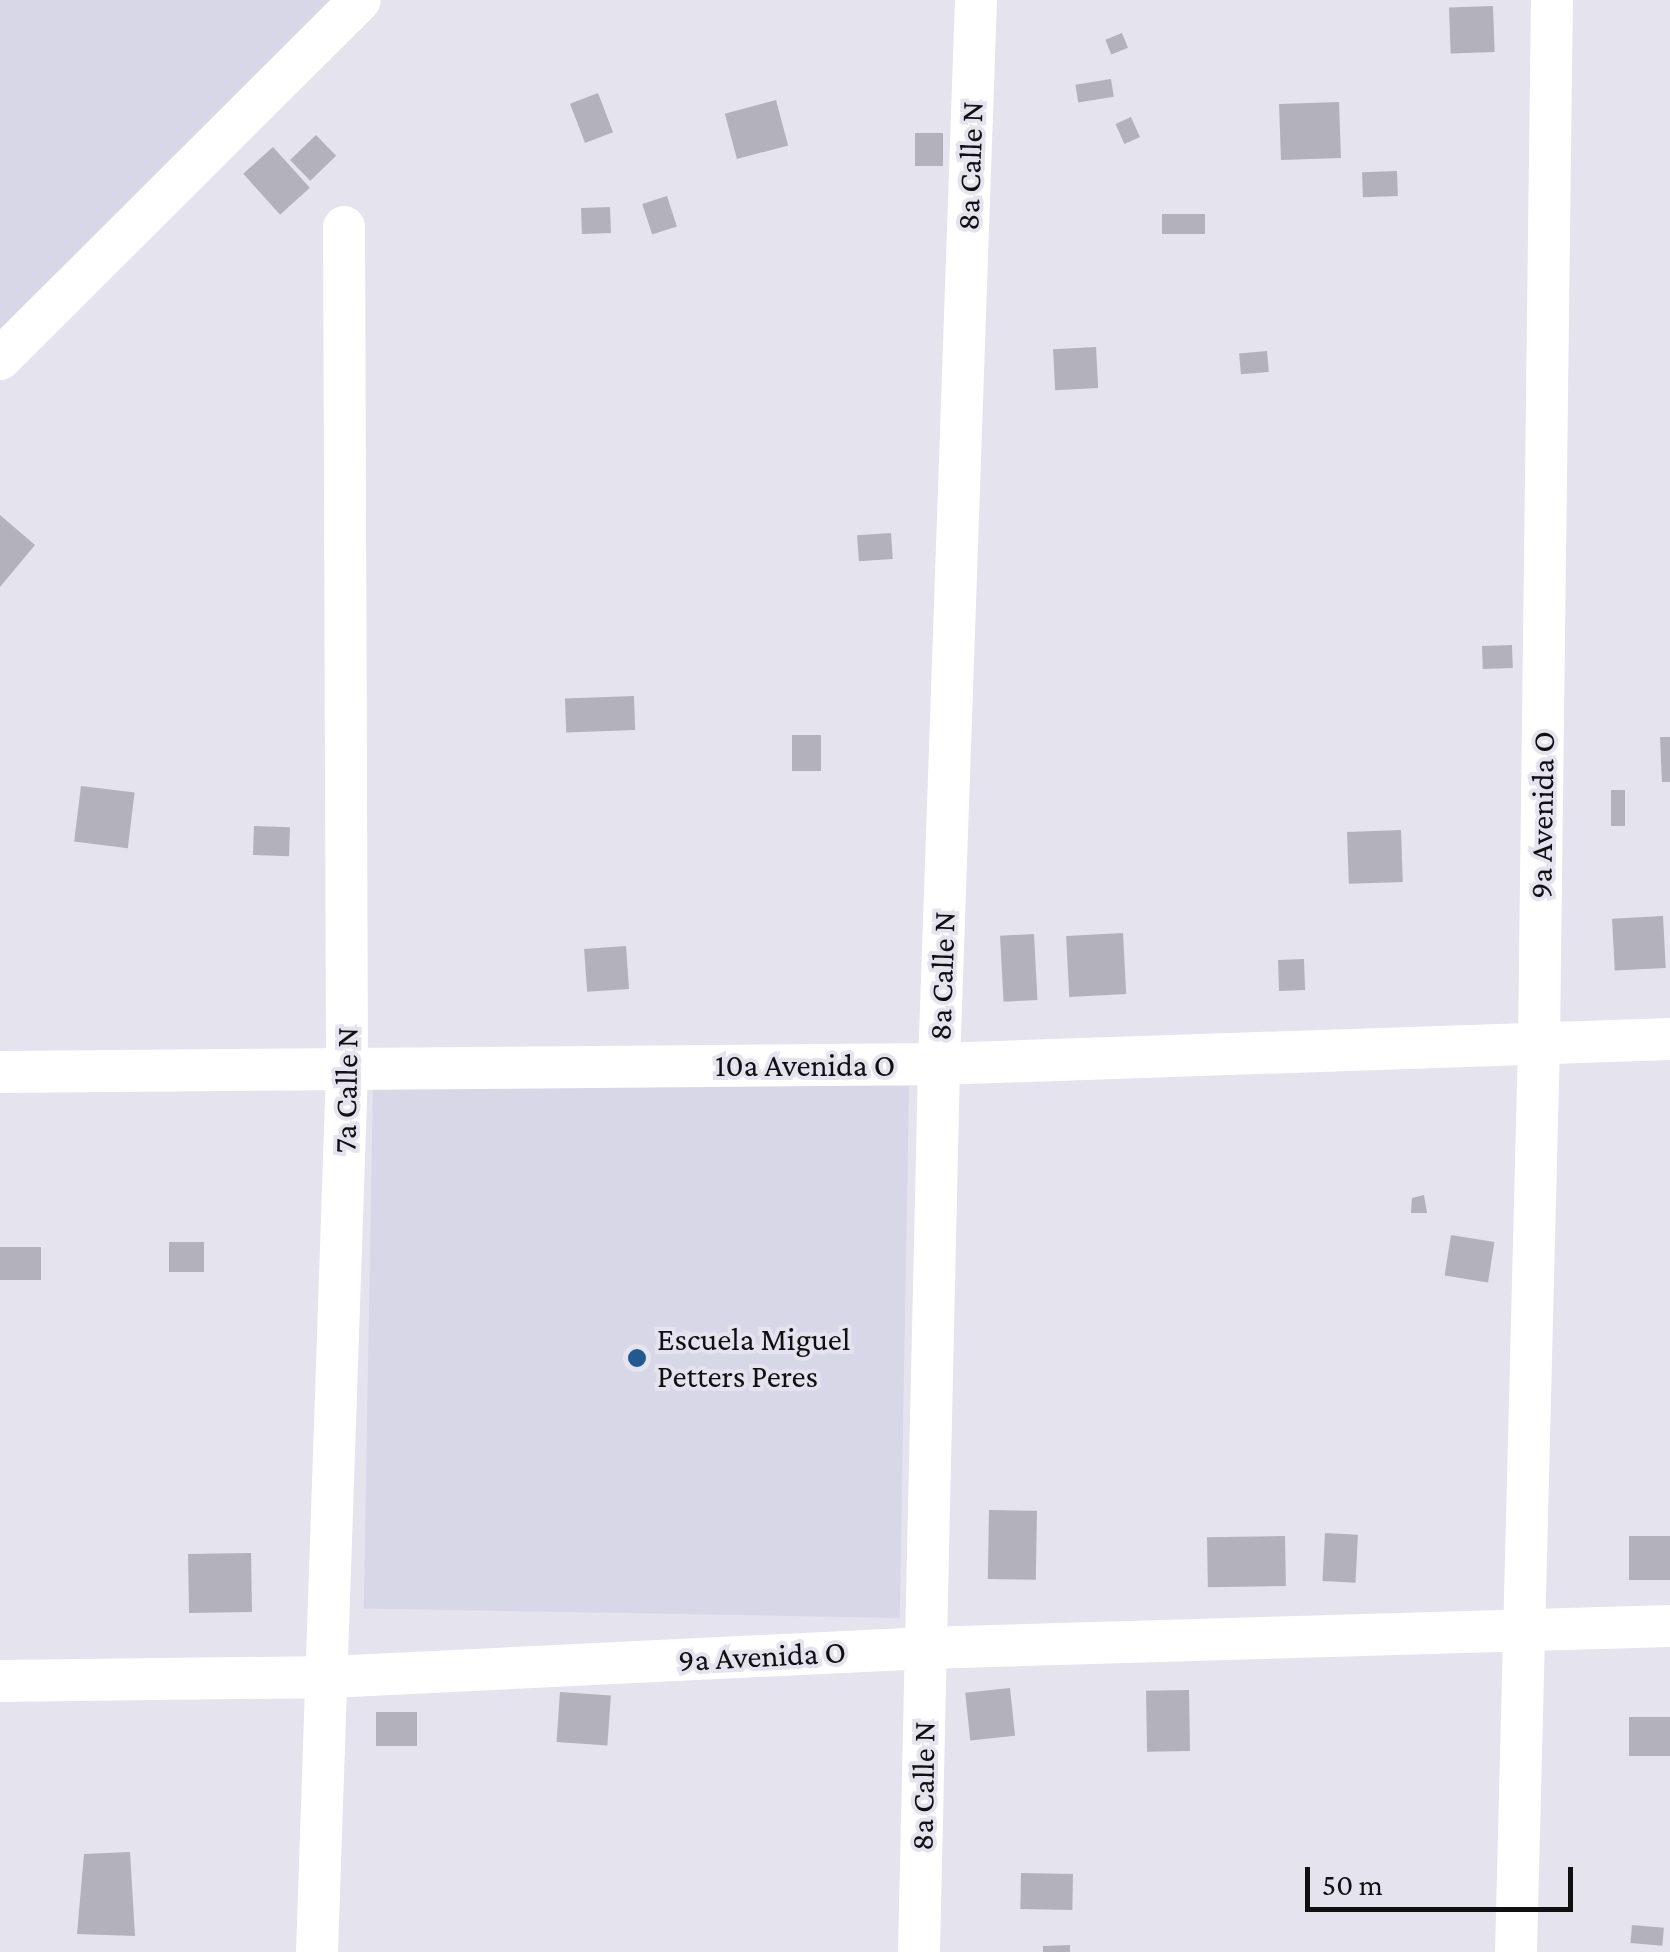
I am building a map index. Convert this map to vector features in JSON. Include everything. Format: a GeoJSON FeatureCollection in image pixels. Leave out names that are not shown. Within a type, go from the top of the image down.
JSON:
{"type":"FeatureCollection","features":[{"type":"Feature","properties":{"kind":"street"},"geometry":{"type":"LineString","coordinates":[[0,359],[360,0]]}},
{"type":"Feature","properties":{"kind":"street","name":"8a Calle N"},"geometry":{"type":"LineString","coordinates":[[920,1952],[938,1064],[976,0]]}},
{"type":"Feature","properties":{"kind":"street","name":"9a Avenida O"},"geometry":{"type":"LineString","coordinates":[[1516,1952],[1539,1042],[1552,0]]}},
{"type":"Feature","properties":{"kind":"street","name":"7a Calle N"},"geometry":{"type":"LineString","coordinates":[[317,1952],[330,1676],[347,1069],[344,227]]}},
{"type":"Feature","properties":{"kind":"street","name":"10a Avenida O"},"geometry":{"type":"LineString","coordinates":[[0,1072],[938,1064],[1670,1038]]}},
{"type":"Feature","properties":{"kind":"street","name":"9a Avenida O"},"geometry":{"type":"LineString","coordinates":[[0,1681],[330,1676],[926,1648],[1670,1626]]}},
{"type":"Feature","properties":{"kind":"shaded area"},"geometry":{"type":"Polygon","coordinates":[[[0,0],[343,0],[0,333],[0,0]]]}},
{"type":"Feature","properties":{"kind":"shaded area","name":"Escuela Miguel Petters Peres"},"geometry":{"type":"Polygon","coordinates":[[[373,1077],[909,1086],[900,1618],[364,1609],[373,1077]]]}},
{"type":"Feature","properties":{"kind":"building"},"geometry":{"type":"Polygon","coordinates":[[[1493,6],[1495,52],[1451,54],[1449,8],[1493,6]]]}},
{"type":"Feature","properties":{"kind":"building"},"geometry":{"type":"Polygon","coordinates":[[[1122,33],[1128,48],[1111,55],[1105,40],[1122,33]]]}},
{"type":"Feature","properties":{"kind":"building"},"geometry":{"type":"Polygon","coordinates":[[[1111,79],[1114,97],[1078,102],[1075,85],[1111,79]]]}},
{"type":"Feature","properties":{"kind":"building"},"geometry":{"type":"Polygon","coordinates":[[[598,93],[613,132],[585,143],[570,104],[598,93]]]}},
{"type":"Feature","properties":{"kind":"building"},"geometry":{"type":"Polygon","coordinates":[[[776,100],[788,145],[737,159],[725,114],[776,100]]]}},
{"type":"Feature","properties":{"kind":"building"},"geometry":{"type":"Polygon","coordinates":[[[1339,102],[1341,158],[1281,160],[1279,104],[1339,102]]]}},
{"type":"Feature","properties":{"kind":"building"},"geometry":{"type":"Polygon","coordinates":[[[1131,117],[1140,137],[1124,144],[1115,124],[1131,117]]]}},
{"type":"Feature","properties":{"kind":"building"},"geometry":{"type":"Polygon","coordinates":[[[915,133],[943,133],[943,166],[915,166],[915,133]]]}},
{"type":"Feature","properties":{"kind":"building"},"geometry":{"type":"Polygon","coordinates":[[[316,135],[336,156],[310,181],[290,160],[316,135]]]}},
{"type":"Feature","properties":{"kind":"building"},"geometry":{"type":"Polygon","coordinates":[[[273,147],[310,188],[280,215],[243,174],[273,147]]]}},
{"type":"Feature","properties":{"kind":"building"},"geometry":{"type":"Polygon","coordinates":[[[1397,171],[1398,196],[1363,197],[1362,172],[1397,171]]]}},
{"type":"Feature","properties":{"kind":"building"},"geometry":{"type":"Polygon","coordinates":[[[667,196],[677,226],[652,234],[642,204],[667,196]]]}},
{"type":"Feature","properties":{"kind":"building"},"geometry":{"type":"Polygon","coordinates":[[[610,207],[611,233],[582,234],[581,208],[610,207]]]}},
{"type":"Feature","properties":{"kind":"building"},"geometry":{"type":"Polygon","coordinates":[[[1162,214],[1205,214],[1205,234],[1162,234],[1162,214]]]}},
{"type":"Feature","properties":{"kind":"building"},"geometry":{"type":"Polygon","coordinates":[[[1096,347],[1098,388],[1055,390],[1053,349],[1096,347]]]}},
{"type":"Feature","properties":{"kind":"building"},"geometry":{"type":"Polygon","coordinates":[[[1267,351],[1269,372],[1241,374],[1239,353],[1267,351]]]}},
{"type":"Feature","properties":{"kind":"building"},"geometry":{"type":"Polygon","coordinates":[[[0,515],[35,545],[0,587],[0,515]]]}},
{"type":"Feature","properties":{"kind":"building"},"geometry":{"type":"Polygon","coordinates":[[[891,533],[893,559],[859,561],[857,535],[891,533]]]}},
{"type":"Feature","properties":{"kind":"building"},"geometry":{"type":"Polygon","coordinates":[[[1512,645],[1513,668],[1483,669],[1482,646],[1512,645]]]}},
{"type":"Feature","properties":{"kind":"building"},"geometry":{"type":"Polygon","coordinates":[[[634,696],[635,730],[566,732],[565,698],[634,696]]]}},
{"type":"Feature","properties":{"kind":"building"},"geometry":{"type":"Polygon","coordinates":[[[792,735],[821,735],[821,771],[792,771],[792,735]]]}},
{"type":"Feature","properties":{"kind":"building"},"geometry":{"type":"Polygon","coordinates":[[[1660,737],[1670,737],[1670,782],[1662,782],[1660,737]]]}},
{"type":"Feature","properties":{"kind":"building"},"geometry":{"type":"Polygon","coordinates":[[[81,786],[135,793],[128,848],[74,842],[81,786]]]}},
{"type":"Feature","properties":{"kind":"building"},"geometry":{"type":"Polygon","coordinates":[[[1611,790],[1625,790],[1625,826],[1611,826],[1611,790]]]}},
{"type":"Feature","properties":{"kind":"building"},"geometry":{"type":"Polygon","coordinates":[[[254,826],[290,827],[289,856],[253,855],[254,826]]]}},
{"type":"Feature","properties":{"kind":"building"},"geometry":{"type":"Polygon","coordinates":[[[1401,830],[1403,882],[1349,884],[1347,832],[1401,830]]]}},
{"type":"Feature","properties":{"kind":"building"},"geometry":{"type":"Polygon","coordinates":[[[1663,916],[1666,968],[1615,971],[1612,919],[1663,916]]]}},
{"type":"Feature","properties":{"kind":"building"},"geometry":{"type":"Polygon","coordinates":[[[1123,933],[1126,994],[1069,997],[1066,936],[1123,933]]]}},
{"type":"Feature","properties":{"kind":"building"},"geometry":{"type":"Polygon","coordinates":[[[1034,934],[1037,1000],[1004,1002],[1000,936],[1034,934]]]}},
{"type":"Feature","properties":{"kind":"building"},"geometry":{"type":"Polygon","coordinates":[[[626,946],[629,989],[587,992],[584,949],[626,946]]]}},
{"type":"Feature","properties":{"kind":"building"},"geometry":{"type":"Polygon","coordinates":[[[1304,959],[1305,990],[1279,991],[1278,960],[1304,959]]]}},
{"type":"Feature","properties":{"kind":"building"},"geometry":{"type":"Polygon","coordinates":[[[1424,1195],[1427,1213],[1411,1213],[1412,1198],[1424,1195]]]}},
{"type":"Feature","properties":{"kind":"building"},"geometry":{"type":"Polygon","coordinates":[[[1451,1235],[1494,1242],[1488,1282],[1445,1275],[1451,1235]]]}},
{"type":"Feature","properties":{"kind":"building"},"geometry":{"type":"Polygon","coordinates":[[[169,1242],[204,1242],[204,1272],[169,1272],[169,1242]]]}},
{"type":"Feature","properties":{"kind":"building"},"geometry":{"type":"Polygon","coordinates":[[[0,1247],[41,1247],[41,1280],[0,1280],[0,1247]]]}},
{"type":"Feature","properties":{"kind":"building"},"geometry":{"type":"Polygon","coordinates":[[[989,1510],[1037,1511],[1036,1580],[988,1579],[989,1510]]]}},
{"type":"Feature","properties":{"kind":"building"},"geometry":{"type":"Polygon","coordinates":[[[1325,1533],[1358,1535],[1355,1583],[1322,1581],[1325,1533]]]}},
{"type":"Feature","properties":{"kind":"building"},"geometry":{"type":"Polygon","coordinates":[[[1285,1536],[1286,1586],[1208,1587],[1207,1537],[1285,1536]]]}},
{"type":"Feature","properties":{"kind":"building"},"geometry":{"type":"Polygon","coordinates":[[[1629,1536],[1670,1536],[1670,1580],[1629,1580],[1629,1536]]]}},
{"type":"Feature","properties":{"kind":"building"},"geometry":{"type":"Polygon","coordinates":[[[251,1553],[252,1612],[189,1613],[188,1554],[251,1553]]]}},
{"type":"Feature","properties":{"kind":"building"},"geometry":{"type":"Polygon","coordinates":[[[1010,1688],[1015,1736],[970,1740],[965,1693],[1010,1688]]]}},
{"type":"Feature","properties":{"kind":"building"},"geometry":{"type":"Polygon","coordinates":[[[1189,1690],[1190,1751],[1147,1752],[1146,1691],[1189,1690]]]}},
{"type":"Feature","properties":{"kind":"building"},"geometry":{"type":"Polygon","coordinates":[[[560,1692],[611,1696],[607,1745],[557,1742],[560,1692]]]}},
{"type":"Feature","properties":{"kind":"building"},"geometry":{"type":"Polygon","coordinates":[[[376,1712],[417,1712],[417,1746],[376,1746],[376,1712]]]}},
{"type":"Feature","properties":{"kind":"building"},"geometry":{"type":"Polygon","coordinates":[[[1629,1717],[1670,1717],[1670,1756],[1629,1756],[1629,1717]]]}},
{"type":"Feature","properties":{"kind":"building"},"geometry":{"type":"Polygon","coordinates":[[[130,1852],[135,1936],[77,1934],[84,1854],[130,1852]]]}},
{"type":"Feature","properties":{"kind":"building"},"geometry":{"type":"Polygon","coordinates":[[[1021,1873],[1073,1874],[1072,1910],[1020,1909],[1021,1873]]]}},
{"type":"Feature","properties":{"kind":"building"},"geometry":{"type":"Polygon","coordinates":[[[1632,1925],[1664,1928],[1662,1946],[1630,1943],[1632,1925]]]}},
{"type":"Feature","properties":{"kind":"building"},"geometry":{"type":"Polygon","coordinates":[[[1070,1945],[1070,1952],[1043,1952],[1043,1946],[1070,1945]]]}},
{"type":"Feature","properties":{"kind":"place","name":"Escuela Miguel Petters Peres"},"geometry":{"type":"Point","coordinates":[637,1358]}}]}
